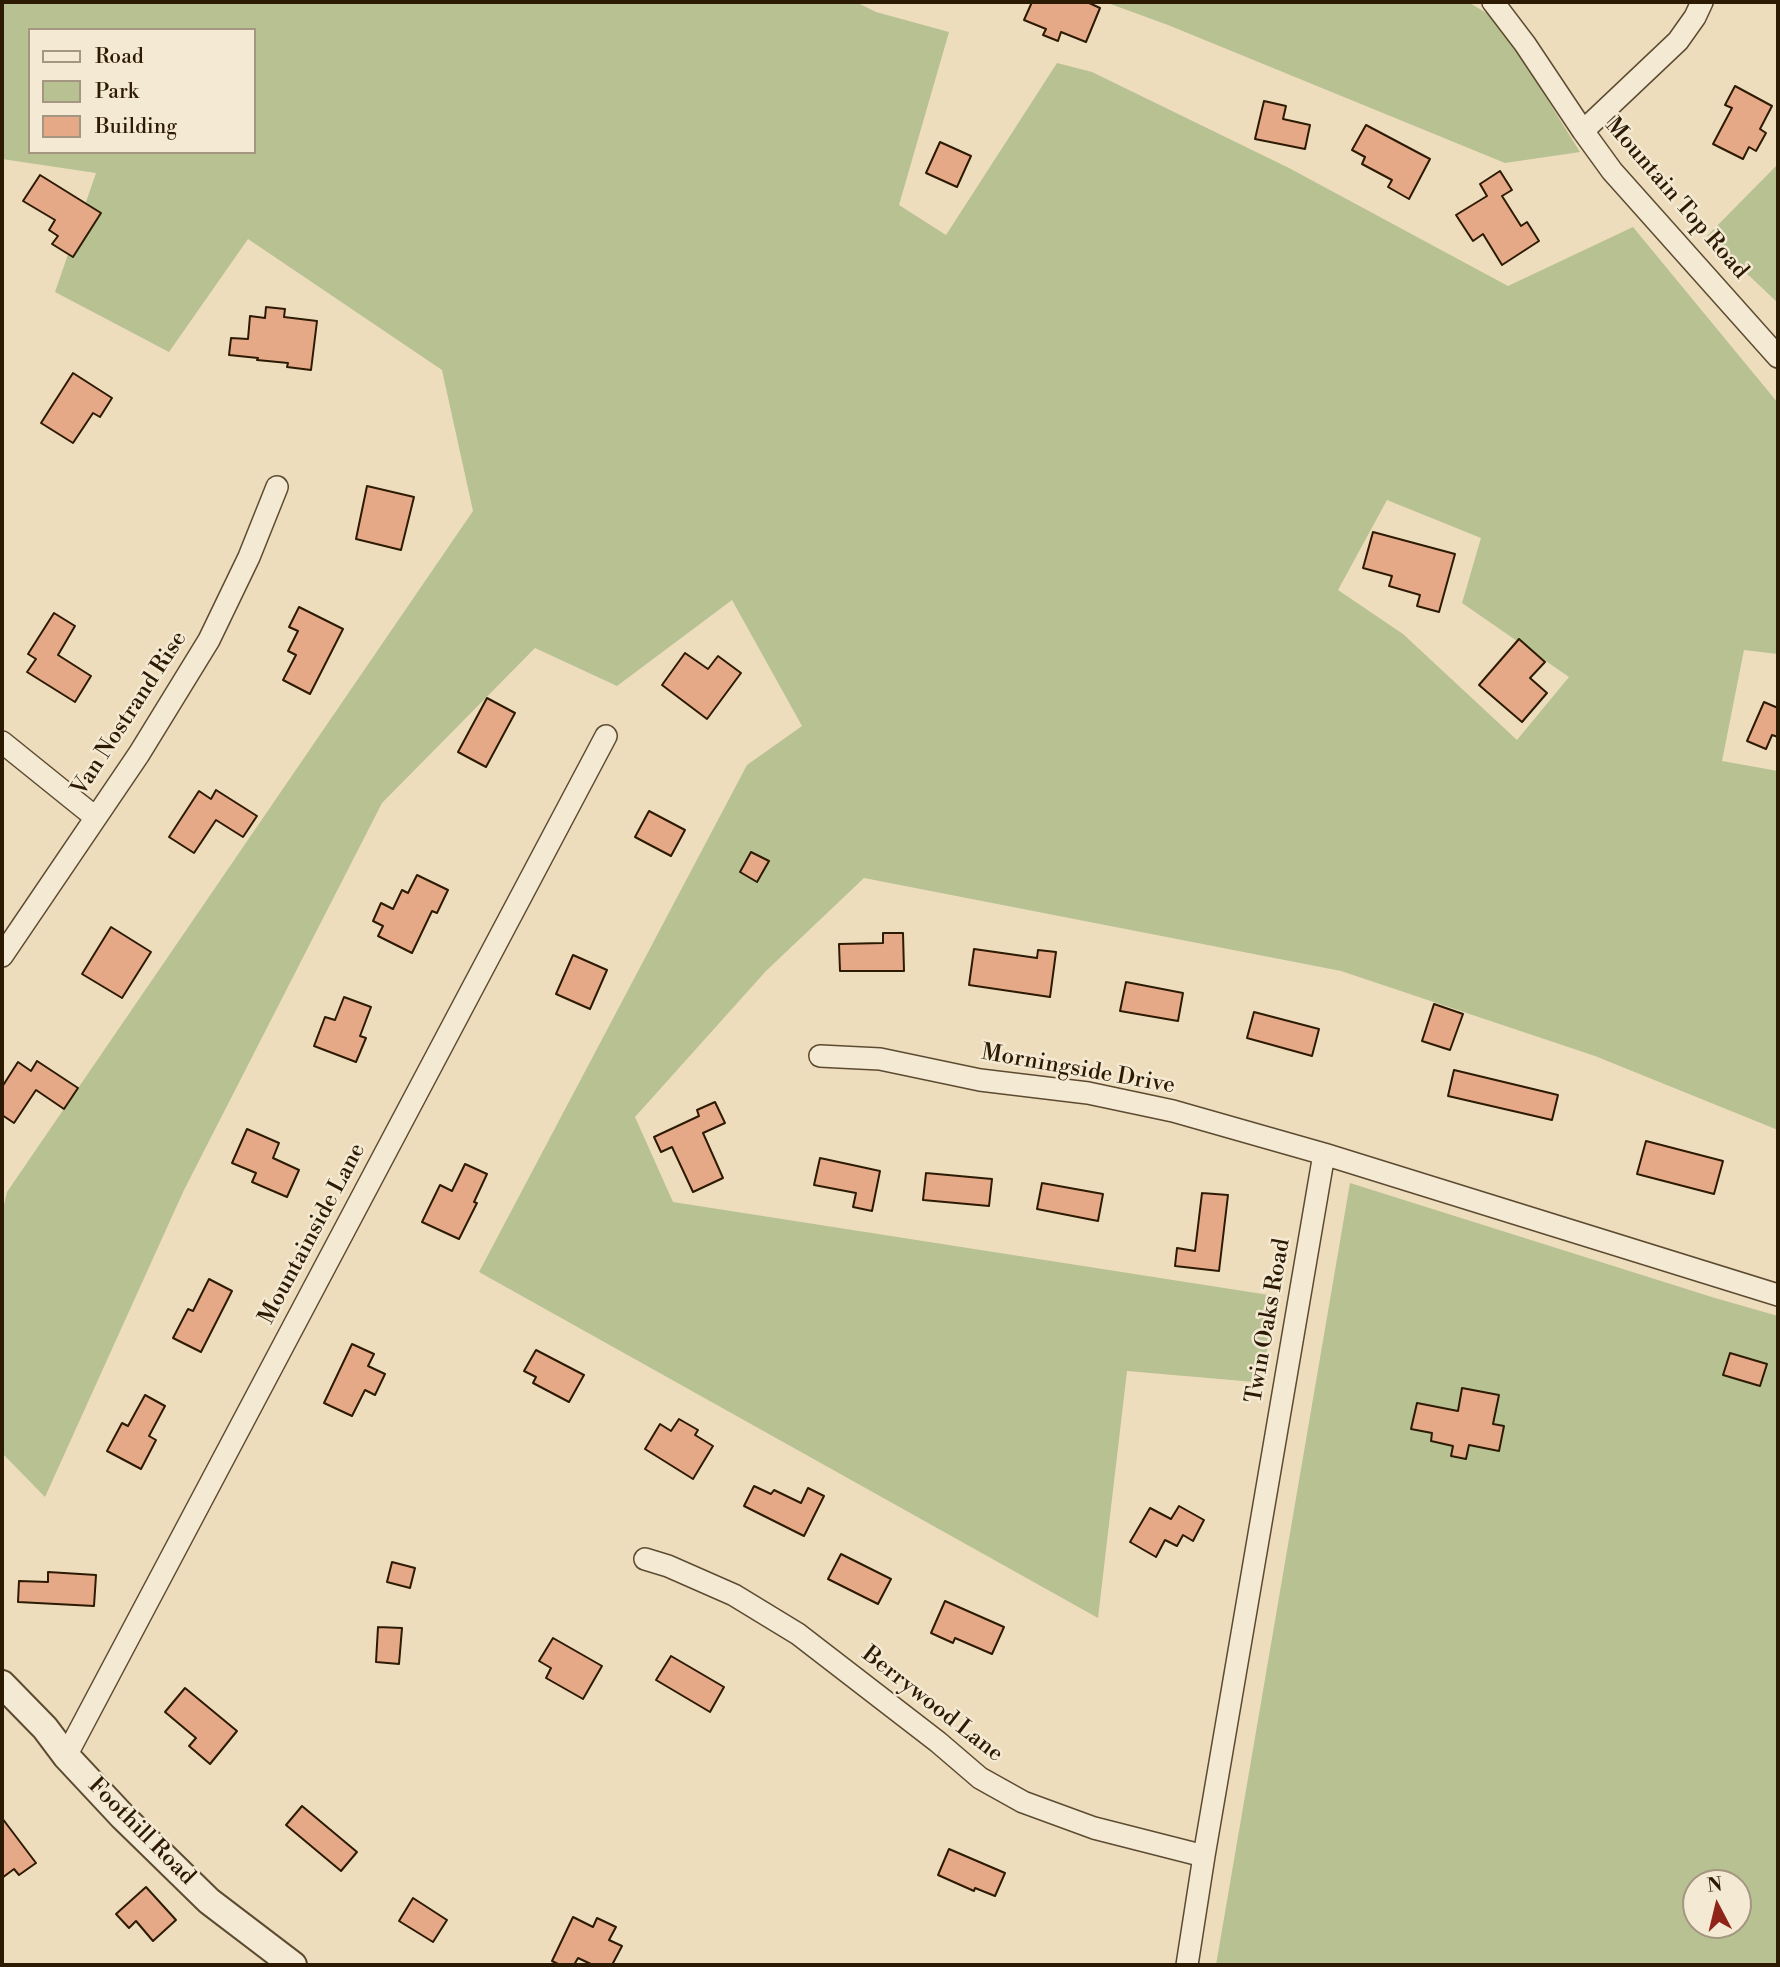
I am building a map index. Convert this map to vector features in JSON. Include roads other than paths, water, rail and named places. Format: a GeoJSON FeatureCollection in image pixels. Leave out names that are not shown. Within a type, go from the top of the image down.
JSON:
{"type":"FeatureCollection","features":[{"type":"Feature","properties":{"kind":"street","name":"Mountain Top Road"},"geometry":{"type":"LineString","coordinates":[[1493,2],[1612,171],[1778,357]]}},
{"type":"Feature","properties":{"kind":"street"},"geometry":{"type":"LineString","coordinates":[[1583,131],[1678,41],[1702,2]]}},
{"type":"Feature","properties":{"kind":"street","name":"Van Nostrand Rise"},"geometry":{"type":"LineString","coordinates":[[2,956],[139,754],[209,640],[249,556],[277,487]]}},
{"type":"Feature","properties":{"kind":"street","name":"Mountainside Lane"},"geometry":{"type":"LineString","coordinates":[[66,1756],[606,736]]}},
{"type":"Feature","properties":{"kind":"street"},"geometry":{"type":"LineString","coordinates":[[2,742],[94,817]]}},
{"type":"Feature","properties":{"kind":"street","name":"Morningside Drive"},"geometry":{"type":"LineString","coordinates":[[820,1056],[880,1059],[981,1080],[1088,1093],[1173,1111],[1324,1154]]}},
{"type":"Feature","properties":{"kind":"street"},"geometry":{"type":"LineString","coordinates":[[1324,1154],[1778,1296]]}},
{"type":"Feature","properties":{"kind":"street","name":"Twin Oaks Road"},"geometry":{"type":"LineString","coordinates":[[1187,1965],[1324,1154]]}},
{"type":"Feature","properties":{"kind":"street","name":"Berrywood Lane"},"geometry":{"type":"LineString","coordinates":[[645,1559],[668,1566],[733,1595],[798,1634],[938,1742],[980,1778],[1024,1802],[1094,1828],[1204,1856]]}},
{"type":"Feature","properties":{"kind":"street","name":"Foothill Road"},"geometry":{"type":"LineString","coordinates":[[2,1684],[45,1728],[66,1756],[123,1817],[209,1901],[293,1965]]}}]}
